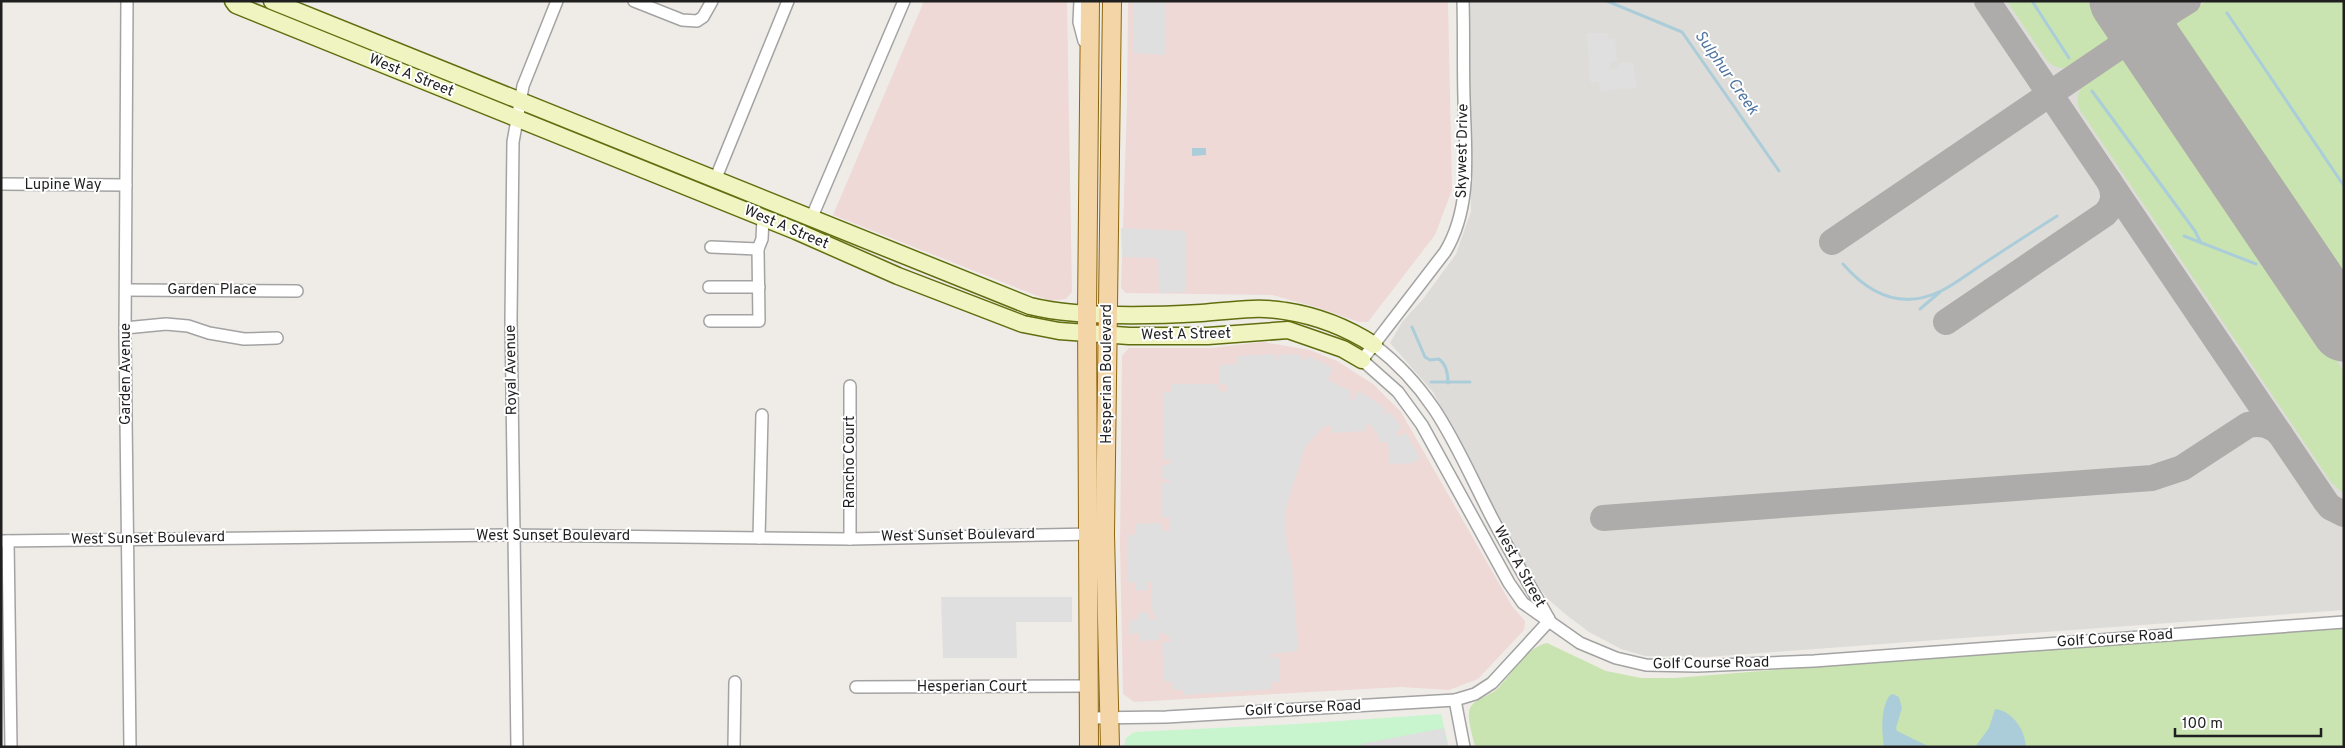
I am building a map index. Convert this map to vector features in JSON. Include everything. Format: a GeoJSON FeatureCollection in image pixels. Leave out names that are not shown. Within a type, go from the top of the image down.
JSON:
{"type":"FeatureCollection","features":[{"type":"Feature","properties":{"kind":"main road","name":"West A Street"},"geometry":{"type":"LineString","coordinates":[[233,1],[236,5],[796,231],[898,276],[1023,324],[1059,331],[1106,334],[1208,336],[1288,330],[1343,349],[1362,360]]}},
{"type":"Feature","properties":{"kind":"main road","name":"West A Street"},"geometry":{"type":"LineString","coordinates":[[272,1],[1030,306],[1044,309],[1107,313],[1199,313],[1246,309],[1284,310],[1330,322],[1353,332],[1374,345]]}},
{"type":"Feature","properties":{"kind":"main road","name":"Hesperian Boulevard"},"geometry":{"type":"LineString","coordinates":[[1089,747],[1087,312],[1090,1]]}},
{"type":"Feature","properties":{"kind":"main road","name":"Hesperian Boulevard"},"geometry":{"type":"LineString","coordinates":[[1110,747],[1105,534],[1106,334],[1112,1]]}},
{"type":"Feature","properties":{"kind":"main road"},"geometry":{"type":"LineString","coordinates":[[796,231],[812,219]]}},
{"type":"Feature","properties":{"kind":"main road"},"geometry":{"type":"LineString","coordinates":[[898,276],[919,269],[924,264]]}},
{"type":"Feature","properties":{"kind":"street","name":"Garden Avenue"},"geometry":{"type":"LineString","coordinates":[[127,1],[126,328],[130,747]]}},
{"type":"Feature","properties":{"kind":"street","name":"Royal Avenue"},"geometry":{"type":"LineString","coordinates":[[517,747],[511,297],[513,142],[523,86],[557,1]]}},
{"type":"Feature","properties":{"kind":"street"},"geometry":{"type":"LineString","coordinates":[[634,1],[682,20],[697,21],[709,10],[712,1]]}},
{"type":"Feature","properties":{"kind":"street"},"geometry":{"type":"LineString","coordinates":[[716,180],[788,1]]}},
{"type":"Feature","properties":{"kind":"street"},"geometry":{"type":"LineString","coordinates":[[812,219],[904,1]]}},
{"type":"Feature","properties":{"kind":"street","name":"Hesperian Boulevard"},"geometry":{"type":"LineString","coordinates":[[1080,1],[1079,22],[1089,61]]}},
{"type":"Feature","properties":{"kind":"street","name":"Skywest Drive"},"geometry":{"type":"LineString","coordinates":[[1362,360],[1445,252],[1454,236],[1460,215],[1465,182],[1463,1]]}},
{"type":"Feature","properties":{"kind":"street","name":"Lupine Way"},"geometry":{"type":"LineString","coordinates":[[1,184],[126,185]]}},
{"type":"Feature","properties":{"kind":"street"},"geometry":{"type":"LineString","coordinates":[[710,321],[759,321],[758,249],[762,239],[763,218]]}},
{"type":"Feature","properties":{"kind":"street"},"geometry":{"type":"LineString","coordinates":[[711,247],[758,249]]}},
{"type":"Feature","properties":{"kind":"street"},"geometry":{"type":"LineString","coordinates":[[709,288],[758,287]]}},
{"type":"Feature","properties":{"kind":"street","name":"Garden Place"},"geometry":{"type":"LineString","coordinates":[[126,290],[297,291]]}},
{"type":"Feature","properties":{"kind":"street"},"geometry":{"type":"LineString","coordinates":[[126,328],[166,324],[188,326],[209,333],[244,338],[277,338]]}},
{"type":"Feature","properties":{"kind":"street","name":"West A Street"},"geometry":{"type":"LineString","coordinates":[[1374,345],[1410,375],[1438,412],[1521,574],[1549,621]]}},
{"type":"Feature","properties":{"kind":"street","name":"West A Street"},"geometry":{"type":"LineString","coordinates":[[1362,360],[1398,392],[1418,419],[1461,492],[1509,582],[1523,603],[1549,621]]}},
{"type":"Feature","properties":{"kind":"street","name":"Rancho Court"},"geometry":{"type":"LineString","coordinates":[[850,386],[850,539]]}},
{"type":"Feature","properties":{"kind":"street"},"geometry":{"type":"LineString","coordinates":[[759,538],[762,415]]}},
{"type":"Feature","properties":{"kind":"street","name":"West Sunset Boulevard"},"geometry":{"type":"LineString","coordinates":[[5,541],[513,535],[850,539],[1105,534]]}},
{"type":"Feature","properties":{"kind":"street"},"geometry":{"type":"LineString","coordinates":[[5,541],[11,747]]}},
{"type":"Feature","properties":{"kind":"street","name":"Golf Course Road"},"geometry":{"type":"LineString","coordinates":[[1089,718],[1110,719],[1454,700],[1475,694],[1492,683],[1549,621],[1580,643],[1616,658],[1646,665],[1697,666],[1814,661],[2344,622]]}},
{"type":"Feature","properties":{"kind":"street"},"geometry":{"type":"LineString","coordinates":[[734,747],[735,682]]}},
{"type":"Feature","properties":{"kind":"street","name":"Hesperian Court"},"geometry":{"type":"LineString","coordinates":[[856,687],[1088,686]]}},
{"type":"Feature","properties":{"kind":"street"},"geometry":{"type":"LineString","coordinates":[[1454,700],[1464,747]]}},
{"type":"Feature","properties":{"kind":"shaded area"},"geometry":{"type":"Polygon","coordinates":[[[924,1],[1067,1],[1072,292],[1066,299],[1050,301],[833,215],[924,1]]]}},
{"type":"Feature","properties":{"kind":"shaded area"},"geometry":{"type":"Polygon","coordinates":[[[1128,1],[1448,1],[1452,190],[1435,235],[1368,322],[1359,322],[1316,307],[1272,295],[1126,293],[1121,288],[1127,104],[1128,1]]]}},
{"type":"Feature","properties":{"kind":"shaded area"},"geometry":{"type":"Polygon","coordinates":[[[1134,1],[1165,1],[1165,55],[1133,53],[1134,1]]]}},
{"type":"Feature","properties":{"kind":"shaded area"},"geometry":{"type":"Polygon","coordinates":[[[1468,1],[2344,1],[2344,610],[1707,657],[1645,656],[1621,649],[1589,632],[1547,598],[1525,567],[1433,392],[1390,343],[1402,322],[1423,299],[1456,254],[1471,211],[1468,1]]]}},
{"type":"Feature","properties":{"kind":"shaded area"},"geometry":{"type":"Polygon","coordinates":[[[1587,33],[1608,33],[1608,39],[1615,38],[1617,61],[1610,62],[1610,69],[1618,69],[1619,63],[1633,62],[1637,88],[1600,91],[1599,82],[1590,82],[1587,33]]]}},
{"type":"Feature","properties":{"kind":"shaded area"},"geometry":{"type":"Polygon","coordinates":[[[1121,228],[1185,231],[1186,292],[1159,293],[1158,258],[1122,257],[1121,228]]]}},
{"type":"Feature","properties":{"kind":"shaded area"},"geometry":{"type":"Polygon","coordinates":[[[1263,342],[1310,350],[1337,361],[1373,384],[1401,412],[1512,606],[1525,621],[1524,630],[1478,679],[1449,690],[1401,687],[1134,702],[1123,694],[1120,544],[1122,356],[1129,348],[1211,348],[1263,342]]]}},
{"type":"Feature","properties":{"kind":"shaded area"},"geometry":{"type":"Polygon","coordinates":[[[1275,354],[1277,362],[1279,354],[1302,355],[1303,363],[1308,356],[1333,368],[1328,380],[1351,391],[1350,398],[1352,401],[1359,391],[1385,408],[1382,416],[1389,411],[1402,427],[1396,433],[1399,437],[1406,433],[1420,457],[1413,463],[1390,464],[1388,442],[1379,442],[1378,434],[1370,425],[1365,424],[1365,431],[1331,433],[1331,426],[1324,426],[1305,447],[1286,508],[1287,548],[1292,564],[1298,651],[1271,654],[1271,658],[1279,657],[1280,682],[1272,682],[1271,689],[1184,695],[1184,690],[1173,690],[1172,682],[1164,681],[1162,642],[1171,642],[1169,636],[1159,632],[1159,640],[1140,641],[1139,633],[1130,634],[1130,621],[1137,620],[1137,613],[1148,612],[1149,620],[1155,619],[1155,616],[1152,609],[1152,582],[1148,582],[1148,590],[1136,591],[1136,583],[1127,582],[1127,535],[1136,535],[1135,524],[1162,523],[1162,531],[1169,531],[1170,517],[1162,517],[1162,483],[1169,483],[1170,481],[1162,478],[1162,465],[1168,465],[1172,460],[1164,459],[1164,392],[1172,393],[1172,384],[1218,384],[1219,391],[1224,392],[1228,389],[1227,385],[1219,384],[1219,365],[1238,364],[1238,356],[1275,354]]]}},
{"type":"Feature","properties":{"kind":"shaded area"},"geometry":{"type":"Polygon","coordinates":[[[941,597],[1072,597],[1072,622],[1016,622],[1017,658],[943,658],[941,597]]]}},
{"type":"Feature","properties":{"kind":"shaded area"},"geometry":{"type":"Polygon","coordinates":[[[1444,728],[1448,747],[1362,747],[1361,744],[1444,728]]]}},
{"type":"Feature","properties":{"kind":"green space"},"geometry":{"type":"Polygon","coordinates":[[[2007,1],[2095,1],[2111,24],[2111,37],[2074,64],[2063,68],[2057,67],[2048,62],[2007,1]]]}},
{"type":"Feature","properties":{"kind":"green space"},"geometry":{"type":"Polygon","coordinates":[[[2207,1],[2344,1],[2344,288],[2176,38],[2175,32],[2180,20],[2190,11],[2207,1]]]}},
{"type":"Feature","properties":{"kind":"green space"},"geometry":{"type":"Polygon","coordinates":[[[2122,58],[2131,59],[2344,371],[2344,494],[2331,482],[2080,110],[2078,101],[2083,85],[2122,58]]]}},
{"type":"Feature","properties":{"kind":"green space"},"geometry":{"type":"Polygon","coordinates":[[[2344,628],[2344,747],[1475,747],[1469,722],[1469,712],[1472,705],[1496,690],[1532,650],[1547,643],[1606,671],[1641,678],[1675,678],[1922,658],[2344,628]]]}},
{"type":"Feature","properties":{"kind":"green space"},"geometry":{"type":"Polygon","coordinates":[[[1441,714],[1449,747],[1124,747],[1126,738],[1134,732],[1441,714]]]}},
{"type":"Feature","properties":{"kind":"water"},"geometry":{"type":"Polygon","coordinates":[[[1192,148],[1206,148],[1206,155],[1192,156],[1192,148]]]}},
{"type":"Feature","properties":{"kind":"water"},"geometry":{"type":"Polygon","coordinates":[[[1893,694],[1899,697],[1902,708],[1896,728],[1897,731],[1930,747],[1884,747],[1883,713],[1890,695],[1893,694]]]}},
{"type":"Feature","properties":{"kind":"water"},"geometry":{"type":"Polygon","coordinates":[[[1995,709],[2007,713],[2017,722],[2023,734],[2026,747],[1975,747],[1989,728],[1995,709]]]}},
{"type":"Feature","properties":{"kind":"waterway","name":"Sulphur Creek"},"geometry":{"type":"LineString","coordinates":[[1607,1],[1682,32],[1779,171]]}},
{"type":"Feature","properties":{"kind":"waterway"},"geometry":{"type":"LineString","coordinates":[[2032,1],[2069,58]]}},
{"type":"Feature","properties":{"kind":"waterway"},"geometry":{"type":"LineString","coordinates":[[2227,13],[2344,186]]}},
{"type":"Feature","properties":{"kind":"waterway"},"geometry":{"type":"LineString","coordinates":[[2092,91],[2195,231],[2201,243]]}},
{"type":"Feature","properties":{"kind":"waterway","name":"Sulphur Creek"},"geometry":{"type":"LineString","coordinates":[[1843,264],[1864,284],[1887,296],[1900,299],[1927,297],[1952,285],[2057,216]]}},
{"type":"Feature","properties":{"kind":"waterway","name":"Sulphur Creek"},"geometry":{"type":"LineString","coordinates":[[2184,236],[2256,264]]}},
{"type":"Feature","properties":{"kind":"waterway"},"geometry":{"type":"LineString","coordinates":[[1920,309],[1940,292]]}},
{"type":"Feature","properties":{"kind":"waterway"},"geometry":{"type":"LineString","coordinates":[[1412,327],[1425,357],[1430,360],[1439,359],[1445,366],[1448,383]]}},
{"type":"Feature","properties":{"kind":"waterway"},"geometry":{"type":"LineString","coordinates":[[1431,382],[1470,382]]}},
{"type":"Feature","properties":{"kind":"taxiway"},"geometry":{"type":"LineString","coordinates":[[1987,1],[2326,502],[2330,507],[2344,514]]}},
{"type":"Feature","properties":{"kind":"taxiway"},"geometry":{"type":"LineString","coordinates":[[2120,1],[2126,14],[2127,26],[2124,38],[2116,49],[2127,45],[2138,46],[2148,50],[2165,66],[2185,95],[2168,69],[2159,49],[2157,39],[2158,29],[2164,17],[2188,1]]}},
{"type":"Feature","properties":{"kind":"taxiway"},"geometry":{"type":"LineString","coordinates":[[1832,242],[2116,49]]}},
{"type":"Feature","properties":{"kind":"taxiway"},"geometry":{"type":"LineString","coordinates":[[1946,322],[2105,214],[2111,206],[2113,198],[2109,181]]}},
{"type":"Feature","properties":{"kind":"taxiway"},"geometry":{"type":"LineString","coordinates":[[1603,518],[2152,478],[2182,468],[2248,425],[2266,425],[2280,434]]}},
{"type":"Feature","properties":{"kind":"runway"},"geometry":{"type":"LineString","coordinates":[[2122,1],[2344,329]]}}]}
